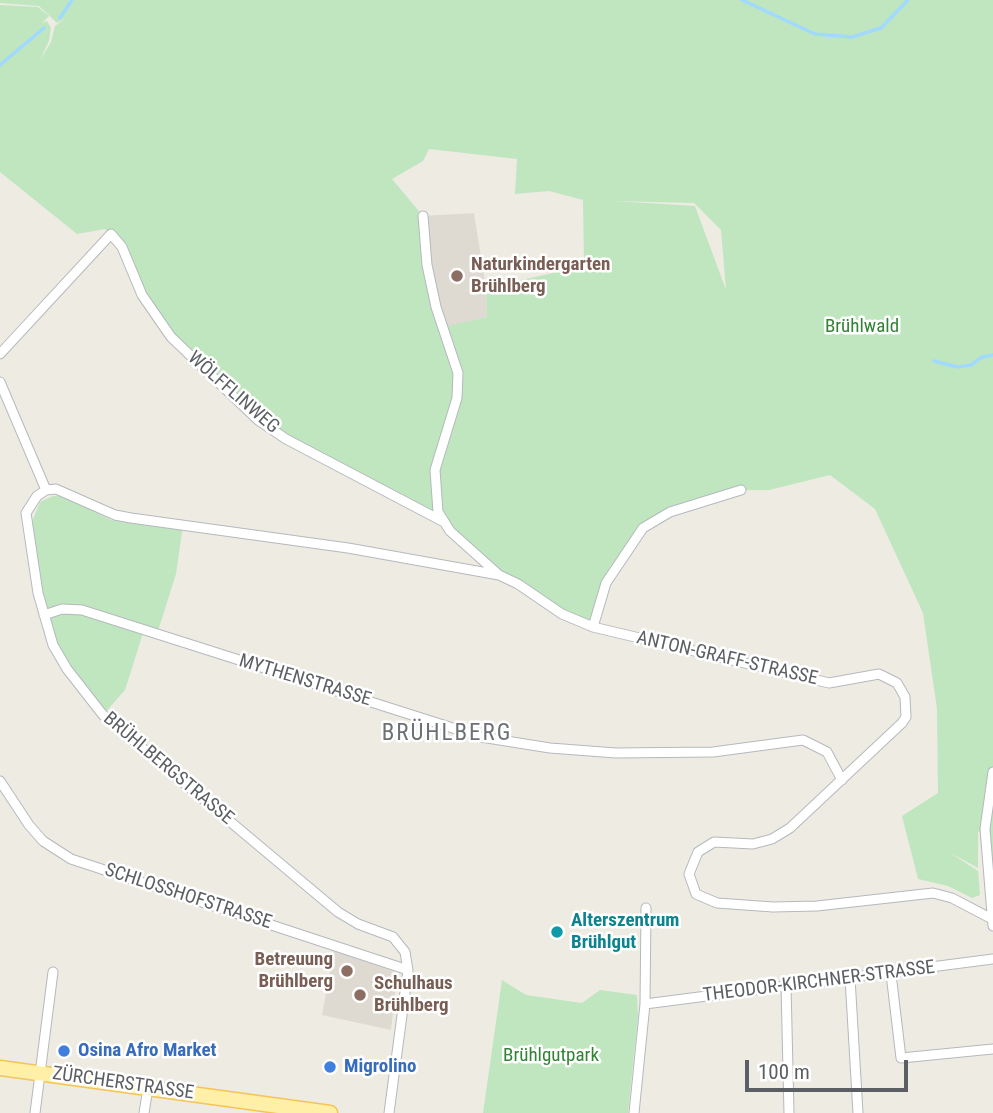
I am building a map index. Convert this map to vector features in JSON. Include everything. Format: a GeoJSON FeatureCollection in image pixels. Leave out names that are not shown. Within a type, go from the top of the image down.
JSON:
{"type":"FeatureCollection","features":[{"type":"Feature","properties":{"kind":"main road","name":"ZÜRCHERSTRASSE"},"geometry":{"type":"LineString","coordinates":[[0,1068],[330,1113]]}},
{"type":"Feature","properties":{"kind":"street"},"geometry":{"type":"LineString","coordinates":[[423,216],[427,265],[458,373],[457,398],[435,470],[436,500],[442,521]]}},
{"type":"Feature","properties":{"kind":"street","name":"WÖLFFLINWEG"},"geometry":{"type":"LineString","coordinates":[[0,354],[111,234],[122,247],[142,295],[171,337],[258,420],[286,439],[442,521],[499,575]]}},
{"type":"Feature","properties":{"kind":"street"},"geometry":{"type":"LineString","coordinates":[[0,382],[46,490],[68,492],[92,506],[131,518],[348,548],[499,575]]}},
{"type":"Feature","properties":{"kind":"street","name":"BRÜHLBERGSTRASSE"},"geometry":{"type":"LineString","coordinates":[[46,490],[30,504],[26,513],[44,615],[53,645],[67,669],[103,715],[338,912],[358,924],[393,937],[405,952],[408,970]]}},
{"type":"Feature","properties":{"kind":"street"},"geometry":{"type":"LineString","coordinates":[[593,627],[606,583],[643,528],[670,512],[741,490]]}},
{"type":"Feature","properties":{"kind":"street","name":"ANTON-GRAFF-STRASSE"},"geometry":{"type":"LineString","coordinates":[[499,575],[562,614],[593,627],[829,683],[868,674],[889,677],[897,682],[905,697],[906,717],[790,828],[772,839],[753,844],[714,842],[698,852],[689,874],[696,894],[717,903],[773,907],[877,901],[933,893],[952,898],[992,919]]}},
{"type":"Feature","properties":{"kind":"street","name":"MYTHENSTRASSE"},"geometry":{"type":"LineString","coordinates":[[44,615],[62,609],[82,610],[481,737],[550,748],[616,753],[713,752],[803,740],[827,752],[842,780]]}},
{"type":"Feature","properties":{"kind":"street"},"geometry":{"type":"LineString","coordinates":[[993,772],[985,829],[993,926]]}},
{"type":"Feature","properties":{"kind":"street","name":"SCHLOSSHOFSTRASSE"},"geometry":{"type":"LineString","coordinates":[[0,781],[43,841],[71,859],[408,970]]}},
{"type":"Feature","properties":{"kind":"street"},"geometry":{"type":"LineString","coordinates":[[634,1113],[645,1004],[646,908]]}},
{"type":"Feature","properties":{"kind":"street","name":"THEODOR-KIRCHNER-STRASSE"},"geometry":{"type":"LineString","coordinates":[[645,1004],[993,959]]}},
{"type":"Feature","properties":{"kind":"street"},"geometry":{"type":"LineString","coordinates":[[389,1113],[408,970]]}},
{"type":"Feature","properties":{"kind":"street"},"geometry":{"type":"LineString","coordinates":[[35,1113],[53,972]]}},
{"type":"Feature","properties":{"kind":"street"},"geometry":{"type":"LineString","coordinates":[[891,974],[901,1058],[993,1049]]}},
{"type":"Feature","properties":{"kind":"street"},"geometry":{"type":"LineString","coordinates":[[850,978],[858,1113]]}},
{"type":"Feature","properties":{"kind":"street"},"geometry":{"type":"LineString","coordinates":[[786,985],[789,1113]]}},
{"type":"Feature","properties":{"kind":"street"},"geometry":{"type":"LineString","coordinates":[[144,1113],[148,1088]]}},
{"type":"Feature","properties":{"kind":"shaded area","name":"Naturkindergarten Brühlberg"},"geometry":{"type":"Polygon","coordinates":[[[474,213],[486,288],[487,317],[443,328],[436,307],[423,216],[474,213]]]}},
{"type":"Feature","properties":{"kind":"shaded area","name":"Schulhaus Brühlberg"},"geometry":{"type":"Polygon","coordinates":[[[334,951],[390,970],[397,975],[391,1030],[322,1015],[334,951]]]}},
{"type":"Feature","properties":{"kind":"green space","name":"Brühlwald"},"geometry":{"type":"Polygon","coordinates":[[[0,0],[993,0],[993,864],[989,862],[985,829],[978,832],[978,868],[949,852],[978,871],[980,895],[972,898],[948,886],[918,879],[902,816],[938,793],[937,709],[923,613],[875,509],[830,475],[769,490],[741,490],[720,495],[643,528],[606,583],[593,627],[499,575],[442,521],[271,430],[156,316],[118,240],[105,229],[77,234],[0,172],[0,5],[38,7],[49,16],[42,23],[47,21],[51,28],[49,41],[40,60],[51,42],[55,26],[65,18],[57,23],[39,6],[0,3],[0,0]],[[429,149],[423,161],[392,179],[423,216],[427,265],[443,327],[487,317],[486,288],[584,266],[583,200],[549,191],[515,194],[517,159],[429,149]],[[614,201],[695,206],[726,290],[721,230],[694,203],[614,201]]]}},
{"type":"Feature","properties":{"kind":"green space"},"geometry":{"type":"Polygon","coordinates":[[[53,496],[63,496],[111,520],[146,525],[183,525],[176,574],[157,634],[144,630],[125,690],[103,715],[67,669],[44,615],[32,522],[40,502],[53,496]]]}},
{"type":"Feature","properties":{"kind":"green space","name":"Brühlgutpark"},"geometry":{"type":"Polygon","coordinates":[[[502,980],[526,995],[582,1003],[600,990],[637,995],[638,1016],[628,1113],[483,1113],[502,980]]]}},
{"type":"Feature","properties":{"kind":"waterway"},"geometry":{"type":"LineString","coordinates":[[60,18],[72,0]]}},
{"type":"Feature","properties":{"kind":"waterway"},"geometry":{"type":"LineString","coordinates":[[742,0],[815,34],[852,37],[881,28],[908,0]]}},
{"type":"Feature","properties":{"kind":"waterway"},"geometry":{"type":"LineString","coordinates":[[0,65],[44,28]]}},
{"type":"Feature","properties":{"kind":"waterway"},"geometry":{"type":"LineString","coordinates":[[934,361],[957,367],[971,365],[982,357],[993,355]]}},
{"type":"Feature","properties":{"kind":"place","name":"Naturkindergarten Brühlberg"},"geometry":{"type":"Point","coordinates":[457,276]}},
{"type":"Feature","properties":{"kind":"place","name":"Alterszentrum Brühlgut"},"geometry":{"type":"Point","coordinates":[557,932]}},
{"type":"Feature","properties":{"kind":"place","name":"Betreuung Brühlberg"},"geometry":{"type":"Point","coordinates":[347,971]}},
{"type":"Feature","properties":{"kind":"place","name":"Schulhaus Brühlberg"},"geometry":{"type":"Point","coordinates":[360,995]}},
{"type":"Feature","properties":{"kind":"place","name":"Osina Afro Market"},"geometry":{"type":"Point","coordinates":[64,1051]}},
{"type":"Feature","properties":{"kind":"place","name":"Migrolino"},"geometry":{"type":"Point","coordinates":[330,1067]}},
{"type":"Feature","properties":{"kind":"district","name":"BRÜHLBERG"},"geometry":{"type":"Point","coordinates":[447,734]}}]}
